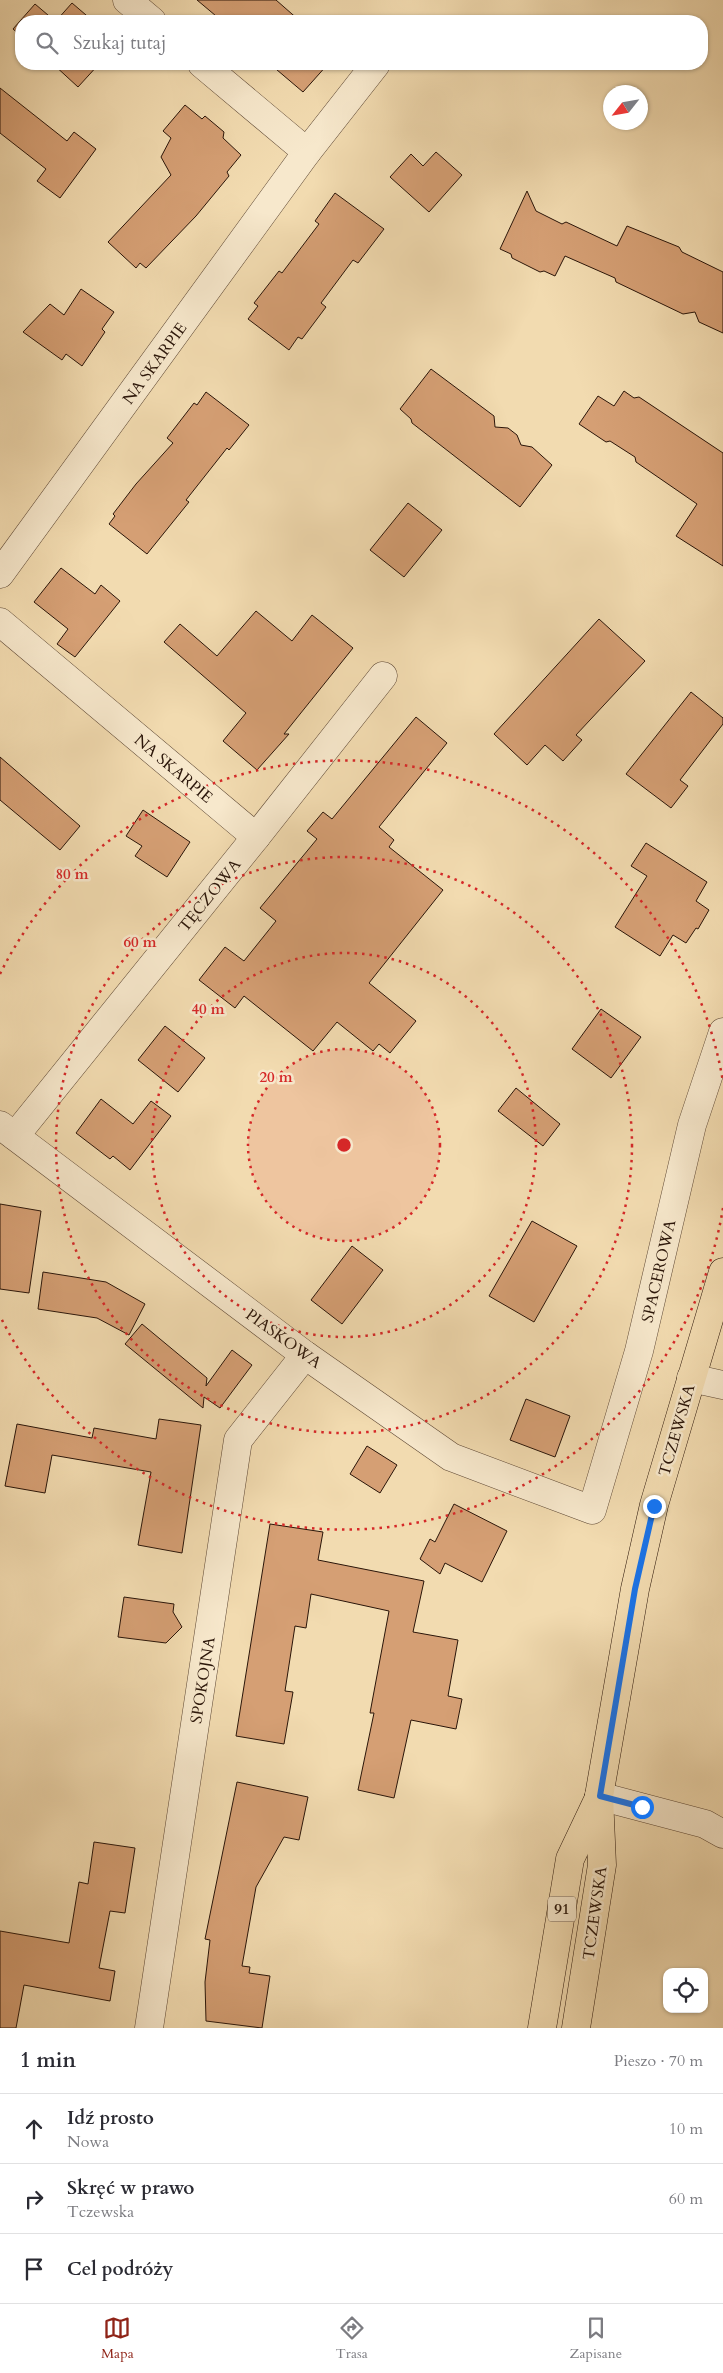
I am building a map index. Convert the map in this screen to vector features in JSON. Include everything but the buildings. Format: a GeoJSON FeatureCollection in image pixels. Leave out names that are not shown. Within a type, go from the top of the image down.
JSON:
{"type":"FeatureCollection","features":[{"type":"Feature","properties":{"kind":"main road","name":"TCZEWSKA"},"geometry":{"type":"LineString","coordinates":[[576,2028],[602,1866],[600,1796],[635,1589],[654,1506],[723,1272]]}},
{"type":"Feature","properties":{"kind":"main road","name":"TCZEWSKA"},"geometry":{"type":"LineString","coordinates":[[542,2028],[570,1859],[600,1796]]}},
{"type":"Feature","properties":{"kind":"street"},"geometry":{"type":"LineString","coordinates":[[127,0],[145,15]]}},
{"type":"Feature","properties":{"kind":"street"},"geometry":{"type":"LineString","coordinates":[[209,70],[307,152]]}},
{"type":"Feature","properties":{"kind":"street","name":"NA SKARPIE"},"geometry":{"type":"LineString","coordinates":[[0,574],[307,152],[371,70]]}},
{"type":"Feature","properties":{"kind":"street","name":"NA SKARPIE"},"geometry":{"type":"LineString","coordinates":[[0,622],[256,836]]}},
{"type":"Feature","properties":{"kind":"street","name":"TĘCZOWA"},"geometry":{"type":"LineString","coordinates":[[7,1130],[256,836],[383,676]]}},
{"type":"Feature","properties":{"kind":"street","name":"SPACEROWA"},"geometry":{"type":"LineString","coordinates":[[592,1510],[639,1351],[692,1125],[723,1032]]}},
{"type":"Feature","properties":{"kind":"street","name":"PIASKOWA"},"geometry":{"type":"LineString","coordinates":[[7,1130],[305,1355],[452,1457],[592,1510]]}},
{"type":"Feature","properties":{"kind":"street","name":"SPOKOJNA"},"geometry":{"type":"LineString","coordinates":[[149,2028],[238,1440],[305,1355]]}},
{"type":"Feature","properties":{"kind":"street"},"geometry":{"type":"LineString","coordinates":[[691,1378],[723,1385]]}},
{"type":"Feature","properties":{"kind":"street"},"geometry":{"type":"LineString","coordinates":[[600,1796],[705,1824],[723,1834]]}},
{"type":"Feature","properties":{"kind":"route"},"geometry":{"type":"LineString","coordinates":[[642,1807],[600,1796],[635,1589],[654,1506]]}}]}
